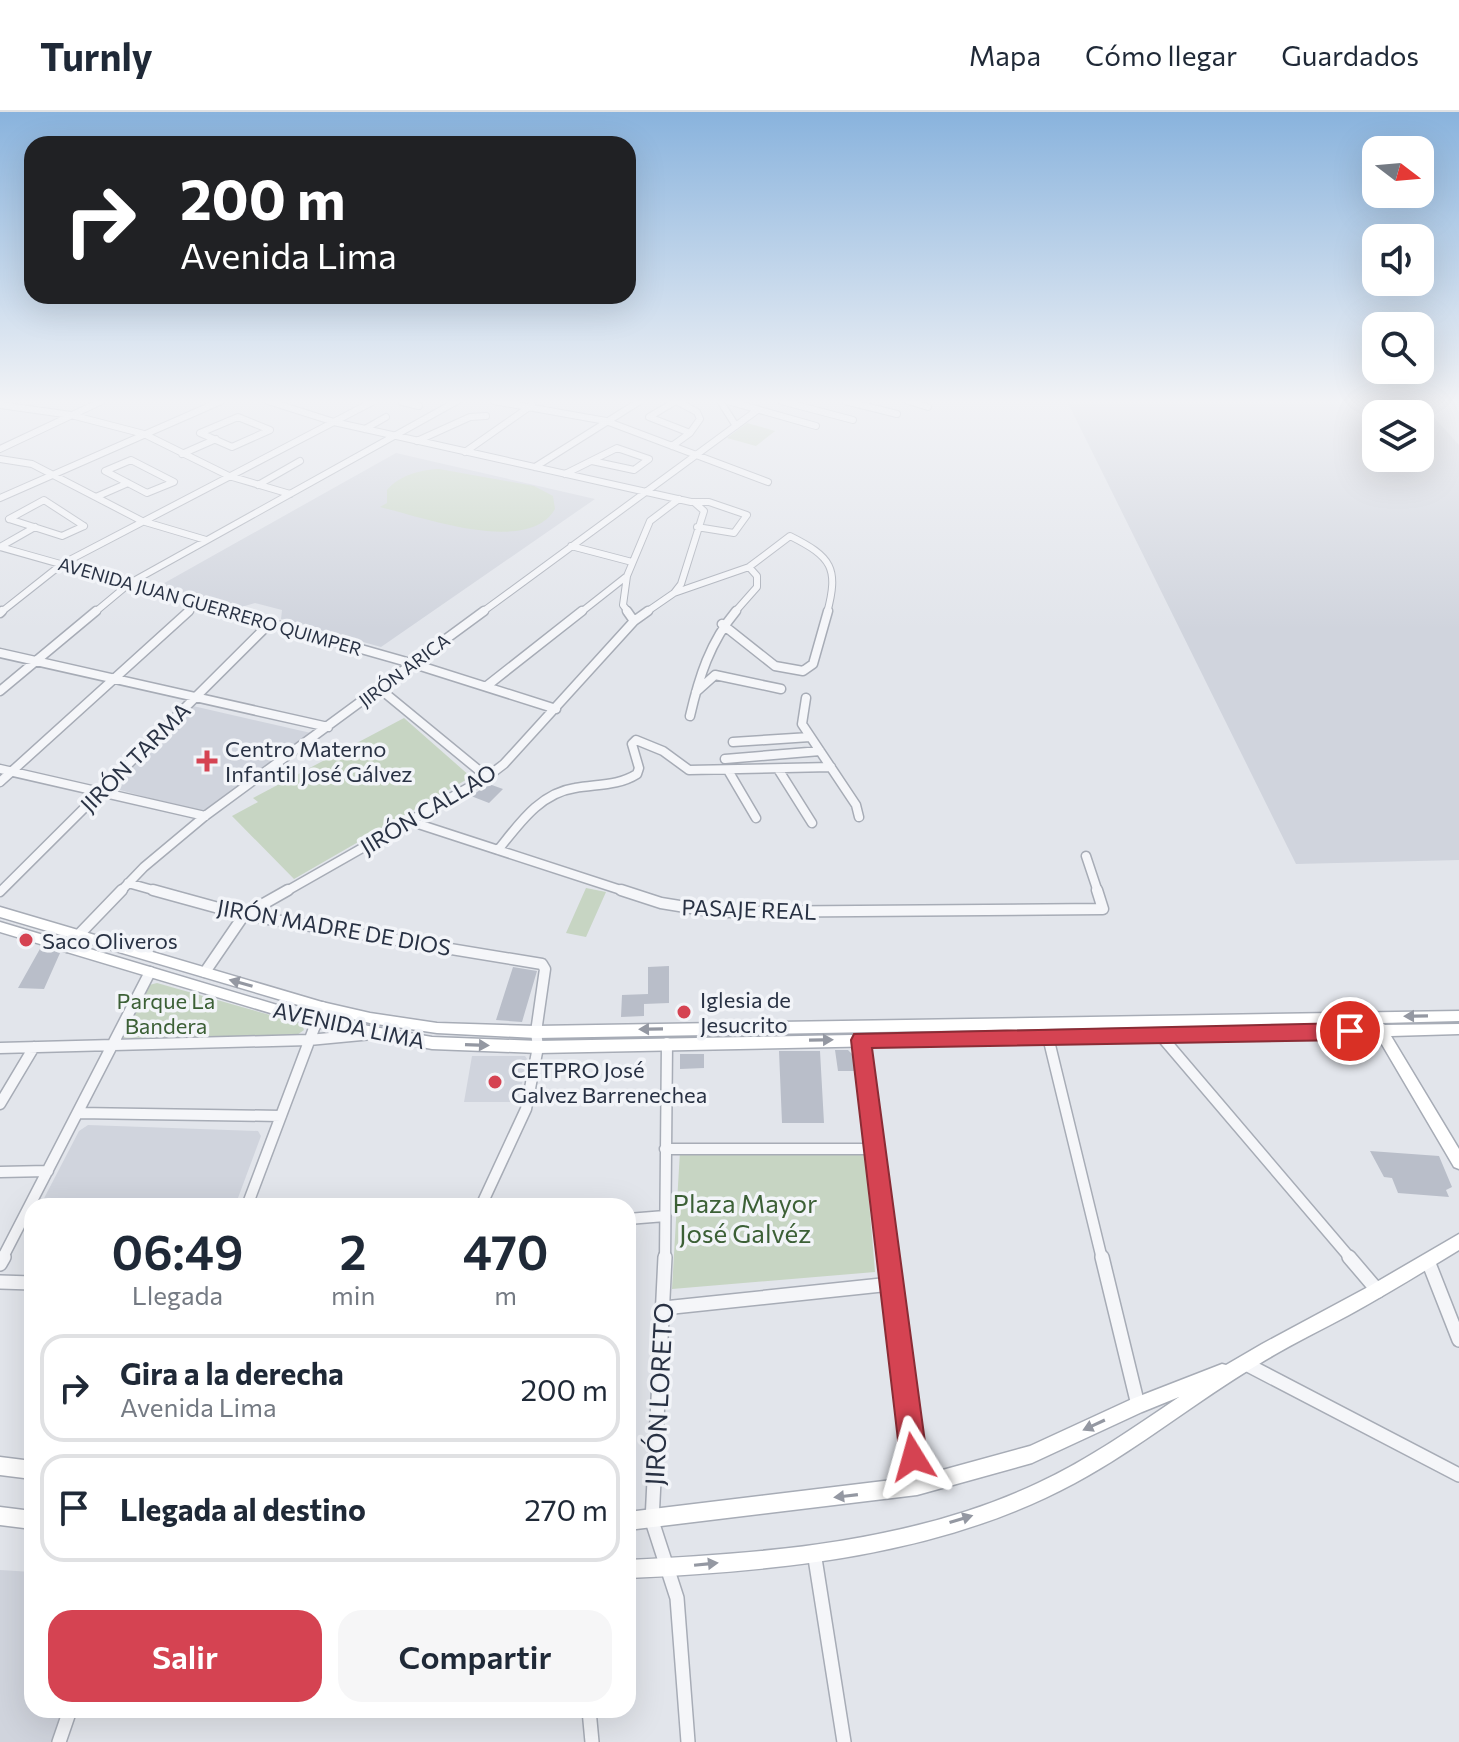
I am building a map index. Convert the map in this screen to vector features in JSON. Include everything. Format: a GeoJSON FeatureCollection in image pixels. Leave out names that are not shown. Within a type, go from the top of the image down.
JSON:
{"type":"FeatureCollection","features":[{"type":"Feature","properties":{"kind":"main road","name":"AVENIDA LIMA"},"geometry":{"type":"LineString","coordinates":[[0,912],[322,1007],[437,1028],[536,1032],[1459,1016]]}},
{"type":"Feature","properties":{"kind":"main road","name":"AVENIDA LIMA"},"geometry":{"type":"LineString","coordinates":[[0,927],[317,1022],[432,1043],[538,1047],[1459,1029]]}},
{"type":"Feature","properties":{"kind":"main road"},"geometry":{"type":"LineString","coordinates":[[1373,1017],[1459,1162]]}},
{"type":"Feature","properties":{"kind":"main road"},"geometry":{"type":"LineString","coordinates":[[636,1569],[814,1552],[922,1532],[1041,1491],[1137,1437],[1244,1363],[1378,1291],[1459,1241]]}},
{"type":"Feature","properties":{"kind":"main road"},"geometry":{"type":"LineString","coordinates":[[636,1521],[917,1486],[1032,1454],[1138,1405],[1244,1363]]}},
{"type":"Feature","properties":{"kind":"main road"},"geometry":{"type":"LineString","coordinates":[[0,1466],[24,1469]]}},
{"type":"Feature","properties":{"kind":"main road"},"geometry":{"type":"LineString","coordinates":[[0,1516],[24,1519]]}},
{"type":"Feature","properties":{"kind":"street"},"geometry":{"type":"LineString","coordinates":[[0,498],[44,477]]}},
{"type":"Feature","properties":{"kind":"street"},"geometry":{"type":"LineString","coordinates":[[57,477],[142,521],[206,540]]}},
{"type":"Feature","properties":{"kind":"street"},"geometry":{"type":"LineString","coordinates":[[117,477],[147,493],[174,482],[164,477]]}},
{"type":"Feature","properties":{"kind":"street"},"geometry":{"type":"LineString","coordinates":[[0,613],[62,564],[227,477]]}},
{"type":"Feature","properties":{"kind":"street"},"geometry":{"type":"LineString","coordinates":[[232,477],[290,494]]}},
{"type":"Feature","properties":{"kind":"street"},"geometry":{"type":"LineString","coordinates":[[258,485],[272,477]]}},
{"type":"Feature","properties":{"kind":"street"},"geometry":{"type":"LineString","coordinates":[[0,691],[130,583],[320,477]]}},
{"type":"Feature","properties":{"kind":"street"},"geometry":{"type":"LineString","coordinates":[[579,477],[691,502],[709,502],[746,513],[734,533],[697,527]]}},
{"type":"Feature","properties":{"kind":"street","name":"JIRÓN ARICA"},"geometry":{"type":"LineString","coordinates":[[67,947],[128,883],[205,816],[666,477]]}},
{"type":"Feature","properties":{"kind":"street"},"geometry":{"type":"LineString","coordinates":[[753,477],[768,482]]}},
{"type":"Feature","properties":{"kind":"street"},"geometry":{"type":"LineString","coordinates":[[96,497],[128,483]]}},
{"type":"Feature","properties":{"kind":"street"},"geometry":{"type":"LineString","coordinates":[[634,621],[622,600],[632,562],[650,521],[679,499]]}},
{"type":"Feature","properties":{"kind":"street"},"geometry":{"type":"LineString","coordinates":[[0,547],[35,527],[62,536],[84,526],[44,500],[9,519],[35,527]]}},
{"type":"Feature","properties":{"kind":"street"},"geometry":{"type":"LineString","coordinates":[[674,593],[681,584],[704,509],[691,502]]}},
{"type":"Feature","properties":{"kind":"street","name":"JIRÓN CALLAO"},"geometry":{"type":"LineString","coordinates":[[205,972],[244,915],[487,777],[504,764],[634,621],[674,593],[749,567],[790,536],[819,550],[834,572],[835,584],[813,664],[809,668],[794,671],[775,666],[722,624]]}},
{"type":"Feature","properties":{"kind":"street"},"geometry":{"type":"LineString","coordinates":[[571,546],[632,562]]}},
{"type":"Feature","properties":{"kind":"street","name":"AVENIDA JUAN GUERRERO QUIMPER"},"geometry":{"type":"LineString","coordinates":[[0,547],[488,685],[556,709]]}},
{"type":"Feature","properties":{"kind":"street"},"geometry":{"type":"LineString","coordinates":[[690,716],[700,672],[722,624],[757,587],[757,576],[749,567]]}},
{"type":"Feature","properties":{"kind":"street"},"geometry":{"type":"LineString","coordinates":[[488,685],[627,576]]}},
{"type":"Feature","properties":{"kind":"street"},"geometry":{"type":"LineString","coordinates":[[602,595],[622,600]]}},
{"type":"Feature","properties":{"kind":"street"},"geometry":{"type":"LineString","coordinates":[[0,782],[198,603]]}},
{"type":"Feature","properties":{"kind":"street","name":"JIRÓN TARMA"},"geometry":{"type":"LineString","coordinates":[[0,892],[270,623]]}},
{"type":"Feature","properties":{"kind":"street"},"geometry":{"type":"LineString","coordinates":[[0,653],[328,727]]}},
{"type":"Feature","properties":{"kind":"street"},"geometry":{"type":"LineString","coordinates":[[695,692],[715,675],[781,689]]}},
{"type":"Feature","properties":{"kind":"street"},"geometry":{"type":"LineString","coordinates":[[380,689],[487,777]]}},
{"type":"Feature","properties":{"kind":"street"},"geometry":{"type":"LineString","coordinates":[[806,698],[801,721],[856,805],[859,817]]}},
{"type":"Feature","properties":{"kind":"street"},"geometry":{"type":"LineString","coordinates":[[733,742],[810,737]]}},
{"type":"Feature","properties":{"kind":"street"},"geometry":{"type":"LineString","coordinates":[[498,850],[530,811],[559,792],[611,784],[637,774],[639,768],[632,744],[636,740],[663,751],[689,770],[729,772],[831,767]]}},
{"type":"Feature","properties":{"kind":"street"},"geometry":{"type":"LineString","coordinates":[[725,759],[820,751]]}},
{"type":"Feature","properties":{"kind":"street"},"geometry":{"type":"LineString","coordinates":[[0,769],[205,816]]}},
{"type":"Feature","properties":{"kind":"street"},"geometry":{"type":"LineString","coordinates":[[778,769],[812,823]]}},
{"type":"Feature","properties":{"kind":"street"},"geometry":{"type":"LineString","coordinates":[[729,772],[756,818]]}},
{"type":"Feature","properties":{"kind":"street","name":"PASAJE REAL"},"geometry":{"type":"LineString","coordinates":[[409,821],[661,903],[716,912],[1103,909],[1086,856]]}},
{"type":"Feature","properties":{"kind":"street","name":"JIRÓN MADRE DE DIOS"},"geometry":{"type":"LineString","coordinates":[[128,883],[244,915],[542,964],[545,969],[536,1032]]}},
{"type":"Feature","properties":{"kind":"street"},"geometry":{"type":"LineString","coordinates":[[34,1198],[150,972]]}},
{"type":"Feature","properties":{"kind":"street"},"geometry":{"type":"LineString","coordinates":[[250,1198],[322,1007]]}},
{"type":"Feature","properties":{"kind":"street"},"geometry":{"type":"LineString","coordinates":[[485,1198],[526,1109],[538,1047],[536,1032]]}},
{"type":"Feature","properties":{"kind":"street"},"geometry":{"type":"LineString","coordinates":[[0,1048],[309,1040],[372,1034]]}},
{"type":"Feature","properties":{"kind":"street"},"geometry":{"type":"LineString","coordinates":[[1161,1036],[1378,1291]]}},
{"type":"Feature","properties":{"kind":"street"},"geometry":{"type":"LineString","coordinates":[[1048,1037],[1138,1405]]}},
{"type":"Feature","properties":{"kind":"street"},"geometry":{"type":"LineString","coordinates":[[861,1040],[917,1486]]}},
{"type":"Feature","properties":{"kind":"street","name":"JIRÓN LORETO"},"geometry":{"type":"LineString","coordinates":[[667,1043],[664,1308],[652,1521],[677,1598],[688,1742]]}},
{"type":"Feature","properties":{"kind":"street"},"geometry":{"type":"LineString","coordinates":[[0,1104],[34,1047]]}},
{"type":"Feature","properties":{"kind":"street"},"geometry":{"type":"LineString","coordinates":[[78,1113],[281,1116]]}},
{"type":"Feature","properties":{"kind":"street"},"geometry":{"type":"LineString","coordinates":[[665,1149],[874,1149]]}},
{"type":"Feature","properties":{"kind":"street"},"geometry":{"type":"LineString","coordinates":[[0,1172],[48,1171]]}},
{"type":"Feature","properties":{"kind":"street"},"geometry":{"type":"LineString","coordinates":[[636,1218],[665,1216]]}},
{"type":"Feature","properties":{"kind":"street"},"geometry":{"type":"LineString","coordinates":[[0,1264],[24,1218]]}},
{"type":"Feature","properties":{"kind":"street"},"geometry":{"type":"LineString","coordinates":[[1428,1261],[1459,1340]]}},
{"type":"Feature","properties":{"kind":"street"},"geometry":{"type":"LineString","coordinates":[[0,1282],[24,1283]]}},
{"type":"Feature","properties":{"kind":"street"},"geometry":{"type":"LineString","coordinates":[[664,1308],[891,1284]]}},
{"type":"Feature","properties":{"kind":"street"},"geometry":{"type":"LineString","coordinates":[[1244,1363],[1459,1475]]}},
{"type":"Feature","properties":{"kind":"street"},"geometry":{"type":"LineString","coordinates":[[814,1552],[844,1742]]}},
{"type":"Feature","properties":{"kind":"street"},"geometry":{"type":"LineString","coordinates":[[59,1742],[67,1718]]}},
{"type":"Feature","properties":{"kind":"street"},"geometry":{"type":"LineString","coordinates":[[590,1718],[592,1742]]}},
{"type":"Feature","properties":{"kind":"shaded area"},"geometry":{"type":"Polygon","coordinates":[[[353,477],[500,477],[595,499],[381,647],[281,619],[282,610],[255,603],[238,608],[159,586],[353,477]]]}},
{"type":"Feature","properties":{"kind":"shaded area"},"geometry":{"type":"Polygon","coordinates":[[[1105,477],[1459,477],[1459,860],[1296,864],[1105,477]]]}},
{"type":"Feature","properties":{"kind":"shaded area","name":"Centro Materno Infantil José Gálvez"},"geometry":{"type":"Polygon","coordinates":[[[193,706],[311,733],[203,813],[113,788],[193,706]]]}},
{"type":"Feature","properties":{"kind":"shaded area","name":"CETPRO José Galvez Barrenechea"},"geometry":{"type":"Polygon","coordinates":[[[472,1056],[525,1056],[529,1062],[516,1102],[464,1102],[472,1056]]]}},
{"type":"Feature","properties":{"kind":"shaded area"},"geometry":{"type":"Polygon","coordinates":[[[88,1125],[258,1131],[261,1136],[238,1198],[44,1198],[79,1131],[88,1125]]]}},
{"type":"Feature","properties":{"kind":"shaded area"},"geometry":{"type":"Polygon","coordinates":[[[0,1570],[24,1572],[24,1718],[60,1718],[52,1742],[0,1742],[0,1570]]]}},
{"type":"Feature","properties":{"kind":"green space"},"geometry":{"type":"Polygon","coordinates":[[[404,477],[484,477],[534,486],[553,496],[555,509],[541,523],[522,530],[499,532],[473,529],[380,507],[387,503],[387,490],[404,477]]]}},
{"type":"Feature","properties":{"kind":"green space"},"geometry":{"type":"Polygon","coordinates":[[[404,718],[471,777],[294,879],[232,816],[258,802],[253,798],[404,718]]]}},
{"type":"Feature","properties":{"kind":"green space"},"geometry":{"type":"Polygon","coordinates":[[[586,888],[606,892],[586,937],[566,933],[586,888]]]}},
{"type":"Feature","properties":{"kind":"green space","name":"Parque La Bandera"},"geometry":{"type":"Polygon","coordinates":[[[157,983],[302,1024],[304,1030],[297,1035],[123,1038],[149,985],[157,983]]]}},
{"type":"Feature","properties":{"kind":"green space","name":"Plaza Mayor José Galvéz"},"geometry":{"type":"Polygon","coordinates":[[[680,1151],[865,1154],[875,1272],[672,1289],[680,1151]]]}},
{"type":"Feature","properties":{"kind":"building"},"geometry":{"type":"Polygon","coordinates":[[[489,784],[503,789],[489,803],[471,796],[489,784]]]}},
{"type":"Feature","properties":{"kind":"building"},"geometry":{"type":"Polygon","coordinates":[[[41,947],[60,953],[44,989],[18,988],[41,947]]]}},
{"type":"Feature","properties":{"kind":"building"},"geometry":{"type":"Polygon","coordinates":[[[669,966],[669,1003],[644,1004],[644,1016],[621,1017],[622,995],[648,994],[648,967],[669,966]]]}},
{"type":"Feature","properties":{"kind":"building"},"geometry":{"type":"Polygon","coordinates":[[[513,967],[537,971],[522,1022],[496,1020],[513,967]]]}},
{"type":"Feature","properties":{"kind":"building"},"geometry":{"type":"Polygon","coordinates":[[[835,1050],[848,1050],[853,1055],[855,1071],[838,1071],[835,1050]]]}},
{"type":"Feature","properties":{"kind":"building"},"geometry":{"type":"Polygon","coordinates":[[[779,1051],[820,1051],[824,1123],[782,1123],[779,1051]]]}},
{"type":"Feature","properties":{"kind":"building"},"geometry":{"type":"Polygon","coordinates":[[[680,1054],[704,1054],[704,1068],[680,1069],[680,1054]]]}},
{"type":"Feature","properties":{"kind":"building"},"geometry":{"type":"Polygon","coordinates":[[[1370,1151],[1439,1156],[1452,1187],[1446,1190],[1449,1197],[1398,1193],[1392,1178],[1384,1177],[1370,1151]]]}},
{"type":"Feature","properties":{"kind":"place","name":"Centro Materno Infantil José Gálvez"},"geometry":{"type":"Point","coordinates":[207,761]}},
{"type":"Feature","properties":{"kind":"place","name":"Saco Oliveros"},"geometry":{"type":"Point","coordinates":[26,940]}},
{"type":"Feature","properties":{"kind":"place","name":"Iglesia de Jesucrito"},"geometry":{"type":"Point","coordinates":[684,1012]}},
{"type":"Feature","properties":{"kind":"place","name":"CETPRO José Galvez Barrenechea"},"geometry":{"type":"Point","coordinates":[495,1082]}},
{"type":"Feature","properties":{"kind":"route"},"geometry":{"type":"LineString","coordinates":[[913,1457],[861,1040],[1350,1031]]}}]}
